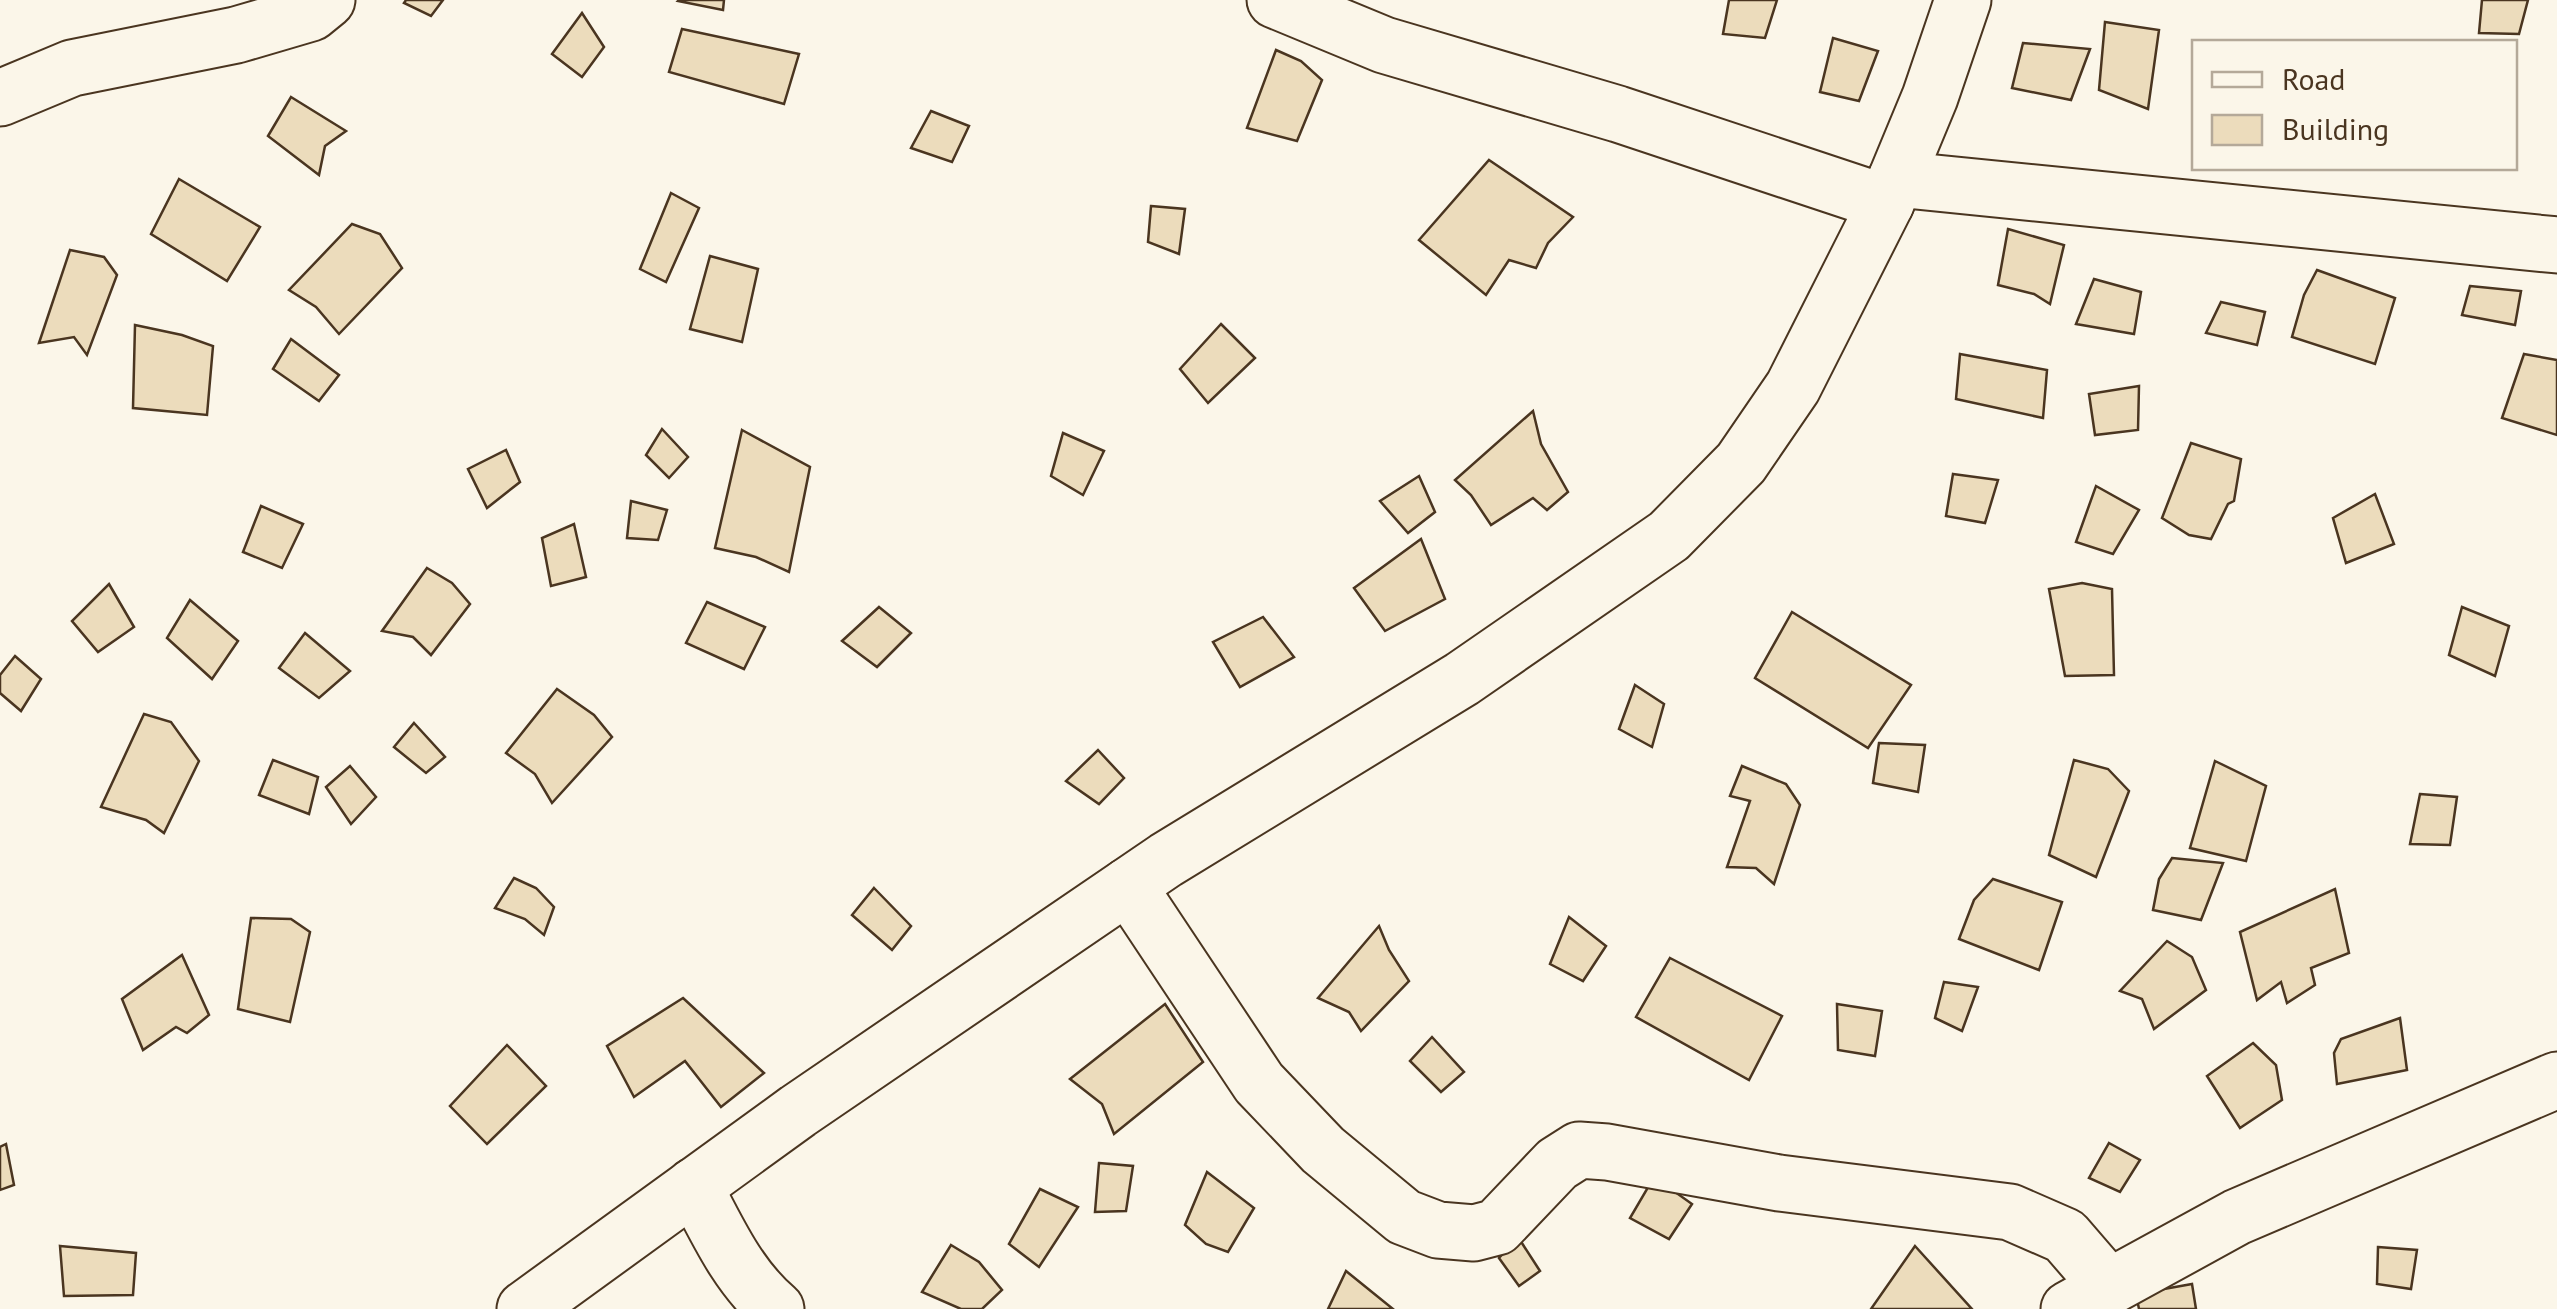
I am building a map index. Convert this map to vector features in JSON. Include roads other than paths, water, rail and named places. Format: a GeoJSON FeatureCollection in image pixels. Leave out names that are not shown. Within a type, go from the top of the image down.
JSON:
{"type":"FeatureCollection","features":[{"type":"Feature","properties":{"kind":"street"},"geometry":{"type":"LineString","coordinates":[[0,98],[72,68],[236,34],[311,13],[328,0]]}},
{"type":"Feature","properties":{"kind":"street"},"geometry":{"type":"LineString","coordinates":[[1275,0],[1384,45],[1891,191],[2557,245]]}},
{"type":"Feature","properties":{"kind":"street"},"geometry":{"type":"LineString","coordinates":[[525,1309],[798,1111],[1128,886],[1462,679],[1669,536],[1741,464],[1793,388],[1891,191],[1964,0]]}},
{"type":"Feature","properties":{"kind":"street"},"geometry":{"type":"LineString","coordinates":[[1128,886],[1260,1083],[1336,1162],[1404,1217],[1438,1230],[1474,1233],[1498,1227],[1557,1164],[1579,1150],[1607,1152],[1780,1183],[2010,1212],[2065,1236],[2089,1298],[2237,1218],[2557,1080]]}},
{"type":"Feature","properties":{"kind":"street"},"geometry":{"type":"LineString","coordinates":[[694,1186],[735,1263],[776,1309]]}}]}
